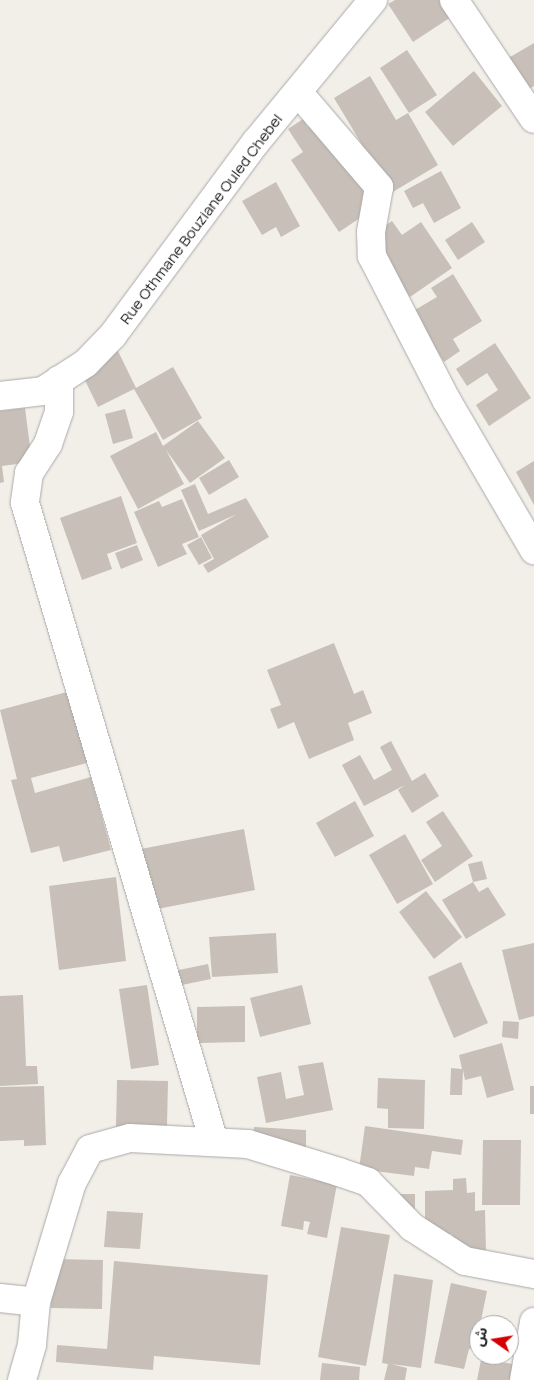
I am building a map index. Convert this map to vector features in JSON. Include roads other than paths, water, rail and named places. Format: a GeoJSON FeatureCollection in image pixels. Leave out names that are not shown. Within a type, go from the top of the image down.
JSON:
{"type":"FeatureCollection","features":[{"type":"Feature","properties":{"kind":"street","name":"Rue Othmane Bouziane Ouled Chebel"},"geometry":{"type":"LineString","coordinates":[[0,396],[42,391],[86,363],[113,335],[298,92],[373,0]]}},
{"type":"Feature","properties":{"kind":"street"},"geometry":{"type":"LineString","coordinates":[[454,0],[534,119]]}},
{"type":"Feature","properties":{"kind":"street"},"geometry":{"type":"LineString","coordinates":[[298,92],[379,187],[371,232],[372,256],[447,401],[534,550]]}},
{"type":"Feature","properties":{"kind":"street"},"geometry":{"type":"LineString","coordinates":[[59,380],[59,412],[48,444],[29,473],[25,503],[214,1142]]}},
{"type":"Feature","properties":{"kind":"street"},"geometry":{"type":"LineString","coordinates":[[22,1380],[32,1344],[36,1302],[72,1183],[90,1149],[130,1138],[248,1144],[368,1182],[412,1227],[465,1261],[534,1274]]}},
{"type":"Feature","properties":{"kind":"street"},"geometry":{"type":"LineString","coordinates":[[0,1298],[36,1302]]}},
{"type":"Feature","properties":{"kind":"street"},"geometry":{"type":"LineString","coordinates":[[524,1380],[534,1322]]}}]}
